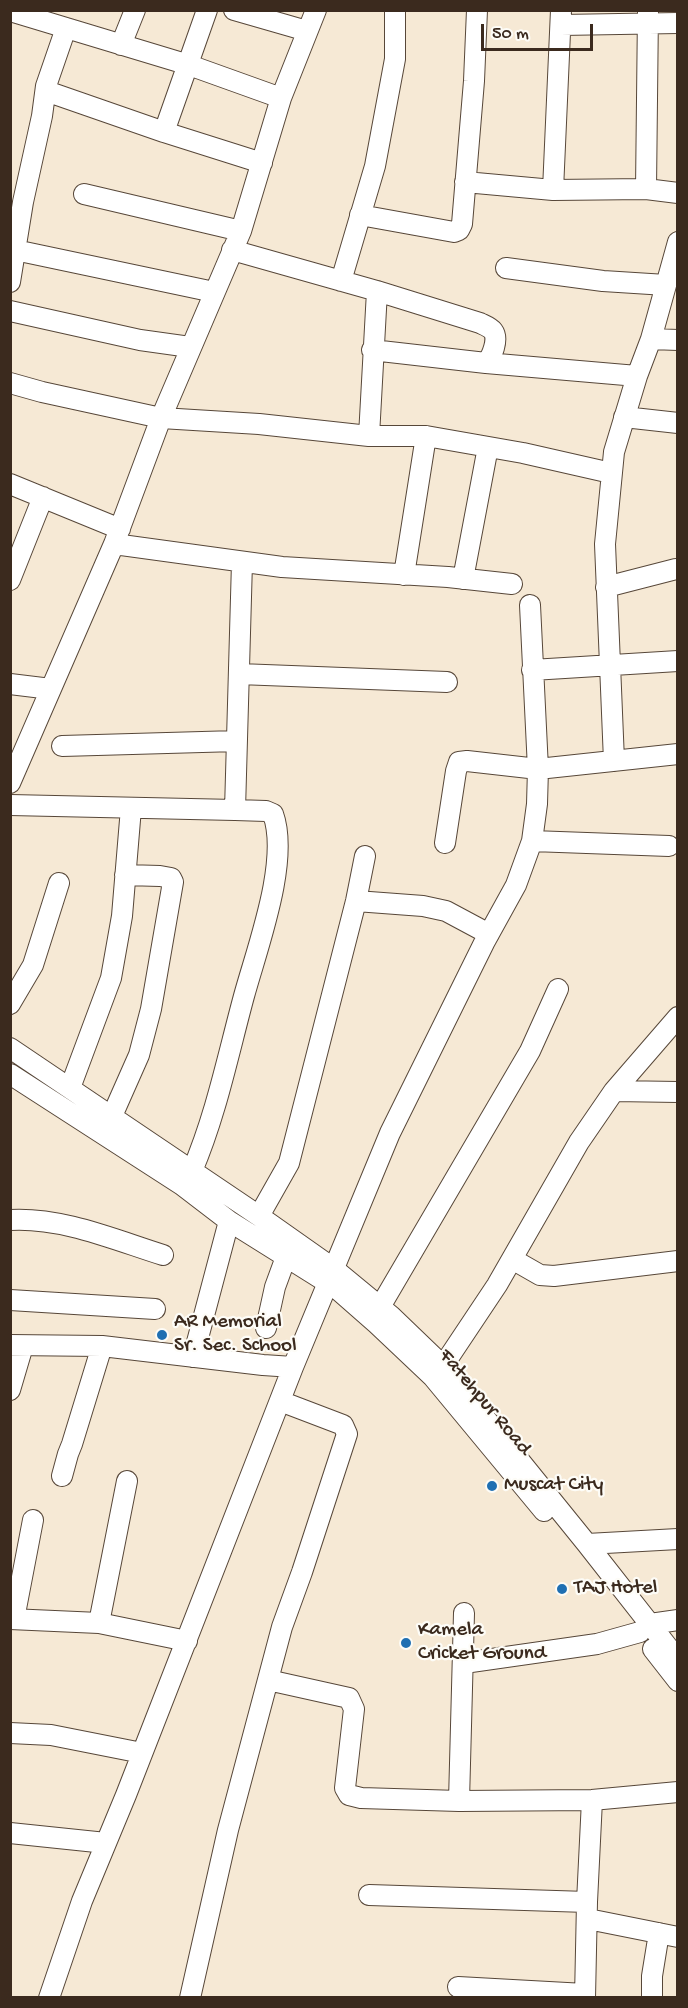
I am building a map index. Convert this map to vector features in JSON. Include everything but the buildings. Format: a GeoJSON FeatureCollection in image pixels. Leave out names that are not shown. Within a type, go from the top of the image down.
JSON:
{"type":"FeatureCollection","features":[{"type":"Feature","properties":{"kind":"street"},"geometry":{"type":"LineString","coordinates":[[121,45],[135,10]]}},
{"type":"Feature","properties":{"kind":"street"},"geometry":{"type":"LineString","coordinates":[[164,132],[207,10]]}},
{"type":"Feature","properties":{"kind":"street"},"geometry":{"type":"LineString","coordinates":[[234,10],[307,31]]}},
{"type":"Feature","properties":{"kind":"street"},"geometry":{"type":"LineString","coordinates":[[10,783],[117,536],[161,418],[241,231],[281,98],[316,10]]}},
{"type":"Feature","properties":{"kind":"street"},"geometry":{"type":"LineString","coordinates":[[341,281],[375,166],[395,59],[394,10]]}},
{"type":"Feature","properties":{"kind":"street"},"geometry":{"type":"LineString","coordinates":[[360,215],[454,232],[459,230],[462,224],[477,10]]}},
{"type":"Feature","properties":{"kind":"street"},"geometry":{"type":"LineString","coordinates":[[10,11],[189,65],[281,98]]}},
{"type":"Feature","properties":{"kind":"street"},"geometry":{"type":"LineString","coordinates":[[553,189],[561,18],[648,17],[678,23]]}},
{"type":"Feature","properties":{"kind":"street"},"geometry":{"type":"LineString","coordinates":[[646,189],[648,17]]}},
{"type":"Feature","properties":{"kind":"street"},"geometry":{"type":"LineString","coordinates":[[10,282],[15,250],[17,201],[35,153],[46,91],[66,28]]}},
{"type":"Feature","properties":{"kind":"street"},"geometry":{"type":"LineString","coordinates":[[46,91],[262,163]]}},
{"type":"Feature","properties":{"kind":"street"},"geometry":{"type":"LineString","coordinates":[[465,182],[553,189],[646,189],[678,194]]}},
{"type":"Feature","properties":{"kind":"street"},"geometry":{"type":"LineString","coordinates":[[84,194],[241,231]]}},
{"type":"Feature","properties":{"kind":"street"},"geometry":{"type":"LineString","coordinates":[[614,761],[605,544],[611,473],[614,452],[624,417],[651,339],[678,242]]}},
{"type":"Feature","properties":{"kind":"street"},"geometry":{"type":"LineString","coordinates":[[15,250],[214,292]]}},
{"type":"Feature","properties":{"kind":"street"},"geometry":{"type":"LineString","coordinates":[[232,250],[480,323],[491,329],[495,336],[491,357],[486,363]]}},
{"type":"Feature","properties":{"kind":"street"},"geometry":{"type":"LineString","coordinates":[[506,268],[603,281],[666,285]]}},
{"type":"Feature","properties":{"kind":"street"},"geometry":{"type":"LineString","coordinates":[[369,436],[377,291]]}},
{"type":"Feature","properties":{"kind":"street"},"geometry":{"type":"LineString","coordinates":[[10,311],[140,340],[190,347]]}},
{"type":"Feature","properties":{"kind":"street"},"geometry":{"type":"LineString","coordinates":[[651,339],[678,340]]}},
{"type":"Feature","properties":{"kind":"street"},"geometry":{"type":"LineString","coordinates":[[372,350],[486,363],[637,376]]}},
{"type":"Feature","properties":{"kind":"street"},"geometry":{"type":"LineString","coordinates":[[10,383],[161,418],[259,424],[369,436],[426,436],[523,453],[611,473]]}},
{"type":"Feature","properties":{"kind":"street"},"geometry":{"type":"LineString","coordinates":[[624,417],[678,423]]}},
{"type":"Feature","properties":{"kind":"street"},"geometry":{"type":"LineString","coordinates":[[404,575],[426,436]]}},
{"type":"Feature","properties":{"kind":"street"},"geometry":{"type":"LineString","coordinates":[[463,579],[488,447]]}},
{"type":"Feature","properties":{"kind":"street"},"geometry":{"type":"LineString","coordinates":[[10,484],[43,497],[117,536],[242,562],[512,584]]}},
{"type":"Feature","properties":{"kind":"street"},"geometry":{"type":"LineString","coordinates":[[10,580],[43,497]]}},
{"type":"Feature","properties":{"kind":"street"},"geometry":{"type":"LineString","coordinates":[[235,810],[242,562]]}},
{"type":"Feature","properties":{"kind":"street"},"geometry":{"type":"LineString","coordinates":[[606,587],[677,575]]}},
{"type":"Feature","properties":{"kind":"street"},"geometry":{"type":"LineString","coordinates":[[49,1998],[82,1901],[187,1641],[293,1367],[390,1133],[489,934],[516,885],[532,841],[537,804],[538,769],[530,605]]}},
{"type":"Feature","properties":{"kind":"street"},"geometry":{"type":"LineString","coordinates":[[532,670],[678,661]]}},
{"type":"Feature","properties":{"kind":"street"},"geometry":{"type":"LineString","coordinates":[[239,674],[447,682]]}},
{"type":"Feature","properties":{"kind":"street"},"geometry":{"type":"LineString","coordinates":[[10,684],[51,689]]}},
{"type":"Feature","properties":{"kind":"street"},"geometry":{"type":"LineString","coordinates":[[62,746],[237,741]]}},
{"type":"Feature","properties":{"kind":"street"},"geometry":{"type":"LineString","coordinates":[[445,843],[459,762],[538,769],[678,754]]}},
{"type":"Feature","properties":{"kind":"street"},"geometry":{"type":"LineString","coordinates":[[10,805],[266,811],[273,814],[277,862],[263,933],[207,1135],[192,1171]]}},
{"type":"Feature","properties":{"kind":"street"},"geometry":{"type":"LineString","coordinates":[[70,1088],[111,978],[122,916],[131,808]]}},
{"type":"Feature","properties":{"kind":"street"},"geometry":{"type":"LineString","coordinates":[[532,841],[669,846]]}},
{"type":"Feature","properties":{"kind":"street"},"geometry":{"type":"LineString","coordinates":[[259,1216],[289,1163],[356,901],[365,856]]}},
{"type":"Feature","properties":{"kind":"street"},"geometry":{"type":"LineString","coordinates":[[112,1116],[139,1055],[151,1009],[173,882],[171,878],[160,876],[125,875]]}},
{"type":"Feature","properties":{"kind":"street"},"geometry":{"type":"LineString","coordinates":[[10,1004],[33,965],[58,883]]}},
{"type":"Feature","properties":{"kind":"street"},"geometry":{"type":"LineString","coordinates":[[356,901],[423,906],[446,911],[489,934]]}},
{"type":"Feature","properties":{"kind":"street"},"geometry":{"type":"LineString","coordinates":[[380,1307],[530,1051],[558,989]]}},
{"type":"Feature","properties":{"kind":"street"},"geometry":{"type":"LineString","coordinates":[[443,1366],[497,1285],[574,1151],[614,1091],[678,1017]]}},
{"type":"Feature","properties":{"kind":"street"},"geometry":{"type":"LineString","coordinates":[[10,1048],[259,1216],[331,1276],[380,1307],[443,1366],[587,1544],[645,1628],[678,1660]]}},
{"type":"Feature","properties":{"kind":"street","name":"Fatehpur Road"},"geometry":{"type":"LineString","coordinates":[[11,1077],[182,1185],[229,1221],[286,1257],[331,1276],[433,1377],[645,1628],[678,1681]]}},
{"type":"Feature","properties":{"kind":"street"},"geometry":{"type":"LineString","coordinates":[[614,1091],[678,1092]]}},
{"type":"Feature","properties":{"kind":"street"},"geometry":{"type":"LineString","coordinates":[[10,1220],[30,1219],[81,1229],[164,1255]]}},
{"type":"Feature","properties":{"kind":"street"},"geometry":{"type":"LineString","coordinates":[[193,1357],[229,1221]]}},
{"type":"Feature","properties":{"kind":"street"},"geometry":{"type":"LineString","coordinates":[[266,1328],[275,1287],[286,1257]]}},
{"type":"Feature","properties":{"kind":"street"},"geometry":{"type":"LineString","coordinates":[[512,1259],[540,1275],[554,1276],[678,1261]]}},
{"type":"Feature","properties":{"kind":"street"},"geometry":{"type":"LineString","coordinates":[[10,1300],[154,1309]]}},
{"type":"Feature","properties":{"kind":"street"},"geometry":{"type":"LineString","coordinates":[[10,1390],[17,1345],[102,1347],[293,1367]]}},
{"type":"Feature","properties":{"kind":"street"},"geometry":{"type":"LineString","coordinates":[[62,1476],[102,1347]]}},
{"type":"Feature","properties":{"kind":"street"},"geometry":{"type":"LineString","coordinates":[[190,1998],[228,1830],[282,1627],[306,1562],[347,1434],[343,1425],[280,1401]]}},
{"type":"Feature","properties":{"kind":"street"},"geometry":{"type":"LineString","coordinates":[[99,1623],[127,1481]]}},
{"type":"Feature","properties":{"kind":"street"},"geometry":{"type":"LineString","coordinates":[[33,1520],[12,1619],[99,1623],[187,1641]]}},
{"type":"Feature","properties":{"kind":"street"},"geometry":{"type":"LineString","coordinates":[[587,1544],[678,1539]]}},
{"type":"Feature","properties":{"kind":"street"},"geometry":{"type":"LineString","coordinates":[[459,1801],[464,1613]]}},
{"type":"Feature","properties":{"kind":"street"},"geometry":{"type":"LineString","coordinates":[[464,1663],[597,1644],[678,1620]]}},
{"type":"Feature","properties":{"kind":"street"},"geometry":{"type":"LineString","coordinates":[[268,1680],[349,1698],[352,1702],[354,1709],[345,1788],[349,1795],[361,1798],[459,1801],[592,1800],[678,1792]]}},
{"type":"Feature","properties":{"kind":"street"},"geometry":{"type":"LineString","coordinates":[[10,1733],[51,1735],[142,1754]]}},
{"type":"Feature","properties":{"kind":"street"},"geometry":{"type":"LineString","coordinates":[[458,1987],[585,1996],[592,1800]]}},
{"type":"Feature","properties":{"kind":"street"},"geometry":{"type":"LineString","coordinates":[[10,1833],[106,1843]]}},
{"type":"Feature","properties":{"kind":"street"},"geometry":{"type":"LineString","coordinates":[[369,1895],[587,1910],[668,1935],[652,1976],[652,1998]]}},
{"type":"Feature","properties":{"kind":"place","name":"AR Memorial Sr. Sec. School"},"geometry":{"type":"Point","coordinates":[162,1335]}},
{"type":"Feature","properties":{"kind":"place","name":"Muscat City"},"geometry":{"type":"Point","coordinates":[492,1486]}},
{"type":"Feature","properties":{"kind":"place","name":"TAJ Hotel"},"geometry":{"type":"Point","coordinates":[562,1589]}},
{"type":"Feature","properties":{"kind":"place","name":"Kamela Cricket Ground"},"geometry":{"type":"Point","coordinates":[406,1643]}}]}
